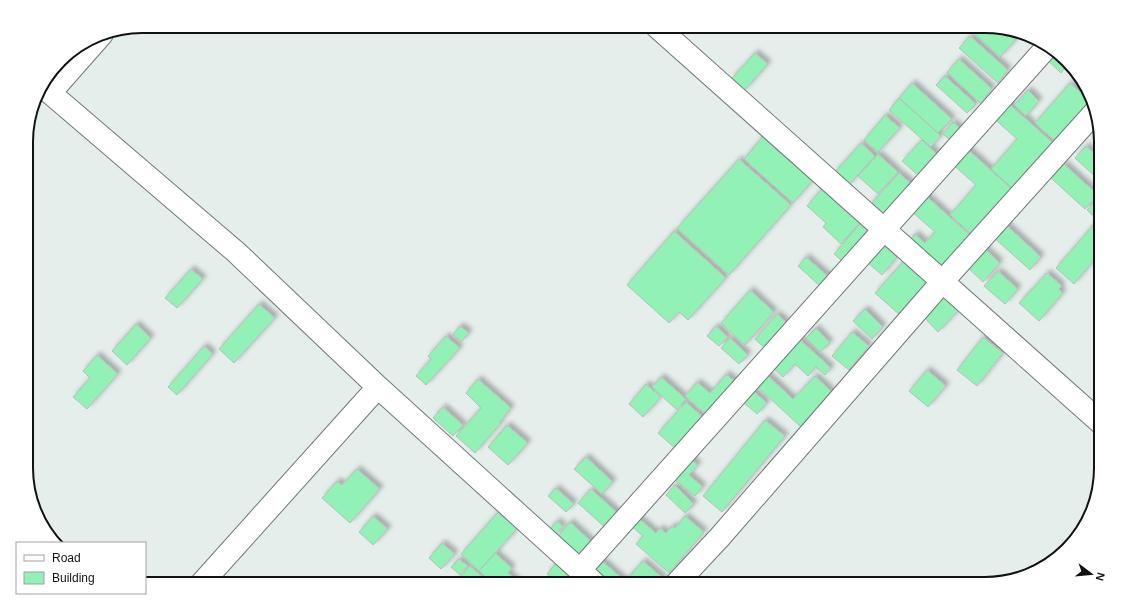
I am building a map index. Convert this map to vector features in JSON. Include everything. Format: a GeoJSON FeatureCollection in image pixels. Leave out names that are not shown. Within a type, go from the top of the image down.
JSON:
{"type":"FeatureCollection","features":[{"type":"Feature","properties":{"kind":"street"},"geometry":{"type":"LineString","coordinates":[[664,33],[1094,417]]}},
{"type":"Feature","properties":{"kind":"street"},"geometry":{"type":"LineString","coordinates":[[90,47],[47,90],[236,252],[378,387],[588,577],[884,230],[1044,50]]}},
{"type":"Feature","properties":{"kind":"street"},"geometry":{"type":"LineString","coordinates":[[683,577],[719,538],[942,282],[1091,117]]}},
{"type":"Feature","properties":{"kind":"street"},"geometry":{"type":"LineString","coordinates":[[207,577],[378,387]]}},
{"type":"Feature","properties":{"kind":"building"},"geometry":{"type":"Polygon","coordinates":[[[974,33],[999,34],[1017,38],[1000,57],[974,33]]]}},
{"type":"Feature","properties":{"kind":"building"},"geometry":{"type":"Polygon","coordinates":[[[970,36],[1008,70],[998,83],[959,48],[970,36]]]}},
{"type":"Feature","properties":{"kind":"building"},"geometry":{"type":"Polygon","coordinates":[[[755,53],[768,64],[744,91],[731,79],[755,53]]]}},
{"type":"Feature","properties":{"kind":"building"},"geometry":{"type":"Polygon","coordinates":[[[1048,53],[1065,68],[1061,73],[1044,57],[1048,53]]]}},
{"type":"Feature","properties":{"kind":"building"},"geometry":{"type":"Polygon","coordinates":[[[959,59],[992,89],[980,103],[947,72],[959,59]]]}},
{"type":"Feature","properties":{"kind":"building"},"geometry":{"type":"Polygon","coordinates":[[[945,76],[976,104],[967,113],[936,85],[945,76]]]}},
{"type":"Feature","properties":{"kind":"building"},"geometry":{"type":"Polygon","coordinates":[[[912,83],[952,119],[938,133],[899,98],[912,83]]]}},
{"type":"Feature","properties":{"kind":"building"},"geometry":{"type":"Polygon","coordinates":[[[1070,83],[1084,95],[1088,107],[1057,143],[1035,123],[1070,83]]]}},
{"type":"Feature","properties":{"kind":"building"},"geometry":{"type":"Polygon","coordinates":[[[1028,90],[1039,101],[1026,116],[1014,105],[1028,90]]]}},
{"type":"Feature","properties":{"kind":"building"},"geometry":{"type":"Polygon","coordinates":[[[899,98],[941,136],[931,147],[889,110],[899,98]]]}},
{"type":"Feature","properties":{"kind":"building"},"geometry":{"type":"Polygon","coordinates":[[[1005,100],[1053,143],[1012,188],[991,169],[1017,139],[991,116],[1005,100]]]}},
{"type":"Feature","properties":{"kind":"building"},"geometry":{"type":"Polygon","coordinates":[[[885,115],[900,128],[878,152],[864,140],[885,115]]]}},
{"type":"Feature","properties":{"kind":"building"},"geometry":{"type":"Polygon","coordinates":[[[953,122],[963,131],[952,142],[943,134],[953,122]]]}},
{"type":"Feature","properties":{"kind":"building"},"geometry":{"type":"Polygon","coordinates":[[[763,136],[813,180],[793,203],[744,159],[763,136]]]}},
{"type":"Feature","properties":{"kind":"building"},"geometry":{"type":"Polygon","coordinates":[[[922,140],[938,155],[919,176],[902,161],[922,140]]]}},
{"type":"Feature","properties":{"kind":"building"},"geometry":{"type":"Polygon","coordinates":[[[861,143],[875,156],[848,186],[834,173],[861,143]]]}},
{"type":"Feature","properties":{"kind":"building"},"geometry":{"type":"Polygon","coordinates":[[[964,146],[1012,189],[971,234],[950,215],[976,185],[950,162],[964,146]]]}},
{"type":"Feature","properties":{"kind":"building"},"geometry":{"type":"Polygon","coordinates":[[[1086,146],[1094,153],[1094,175],[1075,158],[1086,146]]]}},
{"type":"Feature","properties":{"kind":"building"},"geometry":{"type":"Polygon","coordinates":[[[878,154],[898,172],[878,194],[858,176],[878,154]]]}},
{"type":"Feature","properties":{"kind":"building"},"geometry":{"type":"Polygon","coordinates":[[[739,159],[791,205],[729,275],[677,228],[739,159]]]}},
{"type":"Feature","properties":{"kind":"building"},"geometry":{"type":"Polygon","coordinates":[[[1064,164],[1094,191],[1094,199],[1085,209],[1051,178],[1064,164]]]}},
{"type":"Feature","properties":{"kind":"building"},"geometry":{"type":"Polygon","coordinates":[[[899,173],[915,187],[885,221],[869,206],[899,173]]]}},
{"type":"Feature","properties":{"kind":"building"},"geometry":{"type":"Polygon","coordinates":[[[825,185],[863,219],[841,244],[823,227],[826,223],[807,206],[825,185]]]}},
{"type":"Feature","properties":{"kind":"building"},"geometry":{"type":"Polygon","coordinates":[[[923,193],[971,236],[938,273],[906,245],[915,234],[925,243],[935,232],[909,209],[923,193]]]}},
{"type":"Feature","properties":{"kind":"building"},"geometry":{"type":"Polygon","coordinates":[[[1094,202],[1094,216],[1087,210],[1094,202]]]}},
{"type":"Feature","properties":{"kind":"building"},"geometry":{"type":"Polygon","coordinates":[[[864,219],[876,230],[846,264],[834,254],[864,219]]]}},
{"type":"Feature","properties":{"kind":"building"},"geometry":{"type":"Polygon","coordinates":[[[1003,222],[1041,257],[1030,270],[991,235],[1003,222]]]}},
{"type":"Feature","properties":{"kind":"building"},"geometry":{"type":"Polygon","coordinates":[[[1094,224],[1094,260],[1074,284],[1056,268],[1094,224]]]}},
{"type":"Feature","properties":{"kind":"building"},"geometry":{"type":"Polygon","coordinates":[[[674,231],[726,278],[688,320],[679,312],[669,323],[627,285],[674,231]]]}},
{"type":"Feature","properties":{"kind":"building"},"geometry":{"type":"Polygon","coordinates":[[[882,244],[897,257],[882,275],[867,262],[882,244]]]}},
{"type":"Feature","properties":{"kind":"building"},"geometry":{"type":"Polygon","coordinates":[[[984,248],[1000,263],[983,282],[967,267],[984,248]]]}},
{"type":"Feature","properties":{"kind":"building"},"geometry":{"type":"Polygon","coordinates":[[[806,257],[830,278],[822,288],[798,266],[806,257]]]}},
{"type":"Feature","properties":{"kind":"building"},"geometry":{"type":"Polygon","coordinates":[[[903,262],[928,284],[900,315],[875,293],[903,262]]]}},
{"type":"Feature","properties":{"kind":"building"},"geometry":{"type":"Polygon","coordinates":[[[191,269],[203,279],[177,308],[165,298],[191,269]]]}},
{"type":"Feature","properties":{"kind":"building"},"geometry":{"type":"Polygon","coordinates":[[[998,271],[1018,289],[1005,304],[984,286],[998,271]]]}},
{"type":"Feature","properties":{"kind":"building"},"geometry":{"type":"Polygon","coordinates":[[[1047,273],[1062,286],[1059,289],[1063,293],[1039,321],[1019,303],[1047,273]]]}},
{"type":"Feature","properties":{"kind":"building"},"geometry":{"type":"Polygon","coordinates":[[[750,290],[774,312],[745,345],[721,323],[750,290]]]}},
{"type":"Feature","properties":{"kind":"building"},"geometry":{"type":"Polygon","coordinates":[[[941,291],[960,309],[938,332],[920,313],[941,291]]]}},
{"type":"Feature","properties":{"kind":"building"},"geometry":{"type":"Polygon","coordinates":[[[259,304],[275,318],[234,363],[219,349],[259,304]]]}},
{"type":"Feature","properties":{"kind":"building"},"geometry":{"type":"Polygon","coordinates":[[[865,309],[883,327],[872,339],[853,321],[865,309]]]}},
{"type":"Feature","properties":{"kind":"building"},"geometry":{"type":"Polygon","coordinates":[[[777,314],[791,327],[769,352],[755,339],[777,314]]]}},
{"type":"Feature","properties":{"kind":"building"},"geometry":{"type":"Polygon","coordinates":[[[136,324],[151,338],[127,365],[112,351],[136,324]]]}},
{"type":"Feature","properties":{"kind":"building"},"geometry":{"type":"Polygon","coordinates":[[[460,326],[469,333],[461,342],[453,334],[460,326]]]}},
{"type":"Feature","properties":{"kind":"building"},"geometry":{"type":"Polygon","coordinates":[[[716,326],[728,337],[719,346],[707,336],[716,326]]]}},
{"type":"Feature","properties":{"kind":"building"},"geometry":{"type":"Polygon","coordinates":[[[816,328],[830,343],[820,352],[806,338],[816,328]]]}},
{"type":"Feature","properties":{"kind":"building"},"geometry":{"type":"Polygon","coordinates":[[[852,332],[869,346],[849,370],[832,356],[852,332]]]}},
{"type":"Feature","properties":{"kind":"building"},"geometry":{"type":"Polygon","coordinates":[[[795,335],[831,368],[825,375],[816,367],[808,376],[795,364],[783,377],[769,364],[795,335]]]}},
{"type":"Feature","properties":{"kind":"building"},"geometry":{"type":"Polygon","coordinates":[[[446,336],[460,348],[426,385],[416,376],[431,359],[428,356],[446,336]]]}},
{"type":"Feature","properties":{"kind":"building"},"geometry":{"type":"Polygon","coordinates":[[[983,337],[1003,353],[977,386],[957,370],[983,337]]]}},
{"type":"Feature","properties":{"kind":"building"},"geometry":{"type":"Polygon","coordinates":[[[730,338],[748,355],[739,364],[721,348],[730,338]]]}},
{"type":"Feature","properties":{"kind":"building"},"geometry":{"type":"Polygon","coordinates":[[[204,346],[213,354],[177,395],[168,387],[204,346]]]}},
{"type":"Feature","properties":{"kind":"building"},"geometry":{"type":"Polygon","coordinates":[[[97,355],[118,374],[87,409],[73,397],[90,378],[83,371],[97,355]]]}},
{"type":"Feature","properties":{"kind":"building"},"geometry":{"type":"Polygon","coordinates":[[[927,370],[946,386],[928,407],[909,391],[927,370]]]}},
{"type":"Feature","properties":{"kind":"building"},"geometry":{"type":"Polygon","coordinates":[[[763,371],[793,399],[815,376],[832,392],[801,427],[752,382],[763,371]]]}},
{"type":"Feature","properties":{"kind":"building"},"geometry":{"type":"Polygon","coordinates":[[[726,374],[737,383],[708,416],[685,396],[697,382],[710,393],[726,374]]]}},
{"type":"Feature","properties":{"kind":"building"},"geometry":{"type":"Polygon","coordinates":[[[661,377],[686,399],[677,410],[652,387],[661,377]]]}},
{"type":"Feature","properties":{"kind":"building"},"geometry":{"type":"Polygon","coordinates":[[[478,379],[511,408],[500,422],[501,423],[475,453],[456,436],[481,408],[466,393],[478,379]]]}},
{"type":"Feature","properties":{"kind":"building"},"geometry":{"type":"Polygon","coordinates":[[[646,384],[661,397],[643,417],[629,404],[646,384]]]}},
{"type":"Feature","properties":{"kind":"building"},"geometry":{"type":"Polygon","coordinates":[[[752,390],[767,403],[757,414],[742,401],[752,390]]]}},
{"type":"Feature","properties":{"kind":"building"},"geometry":{"type":"Polygon","coordinates":[[[686,402],[705,419],[677,450],[658,433],[686,402]]]}},
{"type":"Feature","properties":{"kind":"building"},"geometry":{"type":"Polygon","coordinates":[[[443,407],[463,425],[453,436],[433,418],[443,407]]]}},
{"type":"Feature","properties":{"kind":"building"},"geometry":{"type":"Polygon","coordinates":[[[765,420],[785,436],[722,512],[703,496],[765,420]]]}},
{"type":"Feature","properties":{"kind":"building"},"geometry":{"type":"Polygon","coordinates":[[[507,425],[528,443],[508,465],[488,447],[507,425]]]}},
{"type":"Feature","properties":{"kind":"building"},"geometry":{"type":"Polygon","coordinates":[[[687,455],[698,465],[689,475],[703,487],[695,496],[670,476],[687,455]]]}},
{"type":"Feature","properties":{"kind":"building"},"geometry":{"type":"Polygon","coordinates":[[[586,457],[613,482],[602,494],[574,469],[586,457]]]}},
{"type":"Feature","properties":{"kind":"building"},"geometry":{"type":"Polygon","coordinates":[[[357,469],[380,489],[350,523],[322,498],[337,481],[342,485],[357,469]]]}},
{"type":"Feature","properties":{"kind":"building"},"geometry":{"type":"Polygon","coordinates":[[[675,485],[694,504],[685,513],[666,495],[675,485]]]}},
{"type":"Feature","properties":{"kind":"building"},"geometry":{"type":"Polygon","coordinates":[[[556,488],[574,504],[566,512],[548,496],[556,488]]]}},
{"type":"Feature","properties":{"kind":"building"},"geometry":{"type":"Polygon","coordinates":[[[591,489],[621,516],[608,530],[578,503],[591,489]]]}},
{"type":"Feature","properties":{"kind":"building"},"geometry":{"type":"Polygon","coordinates":[[[498,512],[517,529],[479,571],[461,554],[498,512]]]}},
{"type":"Feature","properties":{"kind":"building"},"geometry":{"type":"Polygon","coordinates":[[[373,516],[388,529],[373,545],[359,532],[373,516]]]}},
{"type":"Feature","properties":{"kind":"building"},"geometry":{"type":"Polygon","coordinates":[[[636,516],[656,533],[660,528],[666,533],[672,526],[675,528],[685,516],[704,532],[669,573],[636,544],[643,536],[629,524],[636,516]]]}},
{"type":"Feature","properties":{"kind":"building"},"geometry":{"type":"Polygon","coordinates":[[[557,521],[563,526],[554,536],[548,531],[557,521]]]}},
{"type":"Feature","properties":{"kind":"building"},"geometry":{"type":"Polygon","coordinates":[[[570,522],[595,545],[582,559],[557,537],[570,522]]]}},
{"type":"Feature","properties":{"kind":"building"},"geometry":{"type":"Polygon","coordinates":[[[442,543],[455,554],[441,569],[429,558],[442,543]]]}},
{"type":"Feature","properties":{"kind":"building"},"geometry":{"type":"Polygon","coordinates":[[[495,553],[512,568],[508,573],[512,577],[486,577],[479,571],[495,553]]]}},
{"type":"Feature","properties":{"kind":"building"},"geometry":{"type":"Polygon","coordinates":[[[459,559],[468,566],[460,575],[451,567],[459,559]]]}},
{"type":"Feature","properties":{"kind":"building"},"geometry":{"type":"Polygon","coordinates":[[[601,560],[620,577],[598,577],[591,571],[601,560]]]}},
{"type":"Feature","properties":{"kind":"building"},"geometry":{"type":"Polygon","coordinates":[[[643,561],[662,577],[629,577],[643,561]]]}},
{"type":"Feature","properties":{"kind":"building"},"geometry":{"type":"Polygon","coordinates":[[[556,563],[571,577],[550,577],[547,574],[556,563]]]}},
{"type":"Feature","properties":{"kind":"building"},"geometry":{"type":"Polygon","coordinates":[[[470,566],[483,577],[460,577],[470,566]]]}}]}
